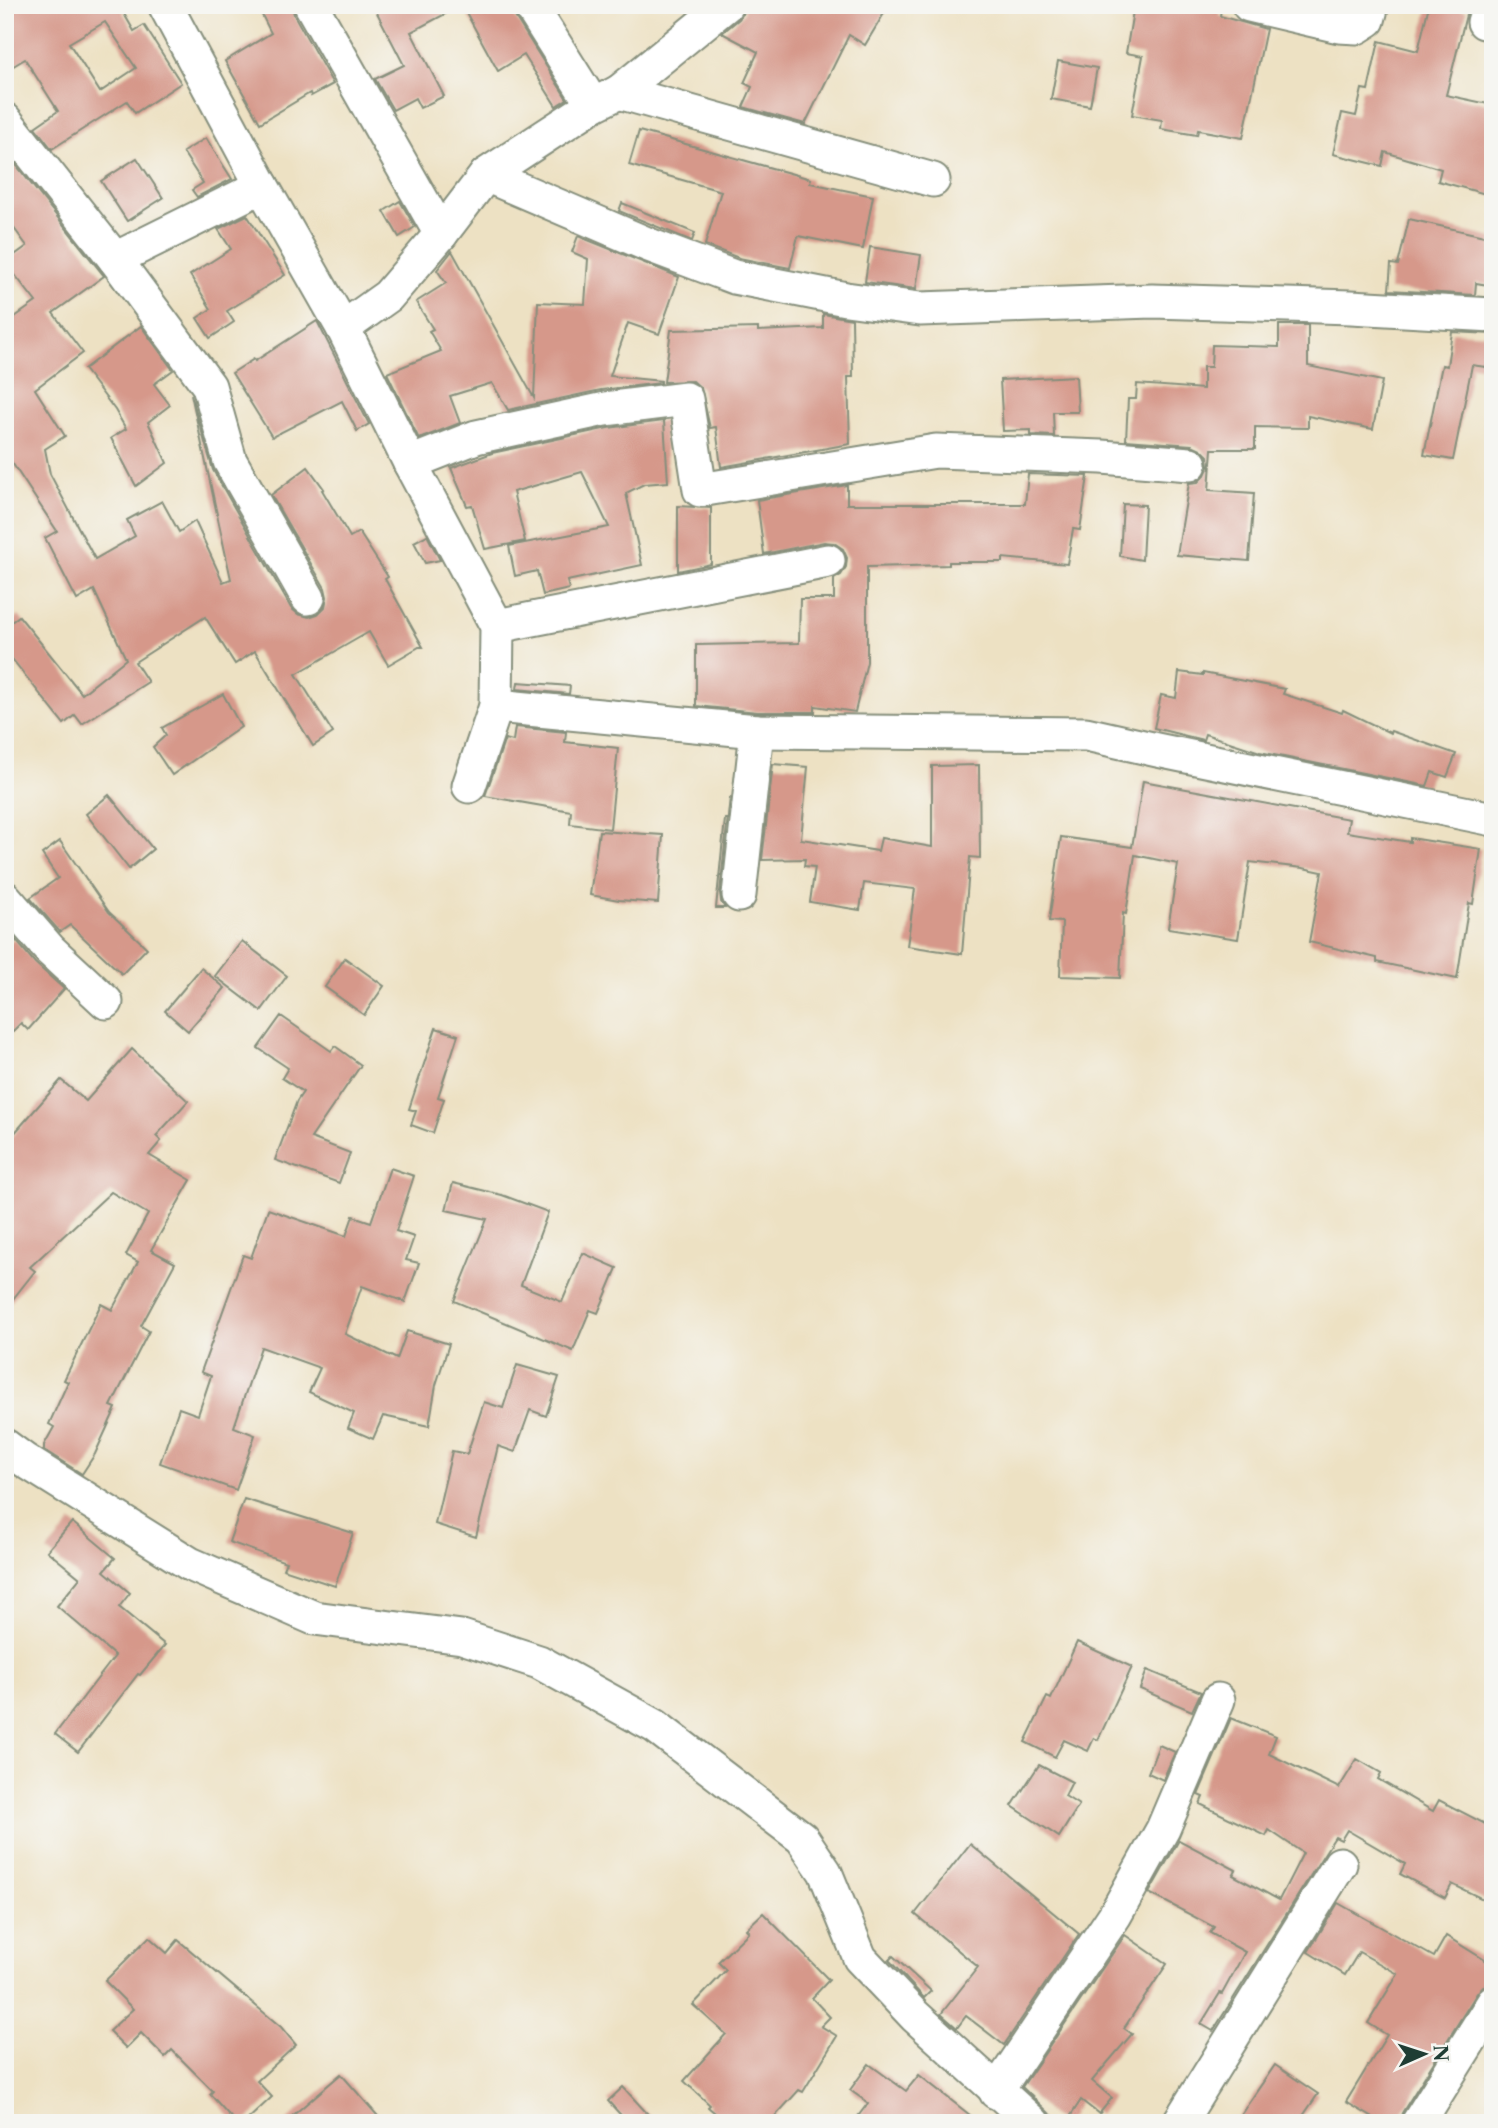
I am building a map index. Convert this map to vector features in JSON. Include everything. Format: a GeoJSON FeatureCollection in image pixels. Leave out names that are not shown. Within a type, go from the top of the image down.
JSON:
{"type":"FeatureCollection","features":[{"type":"Feature","properties":{"kind":"street"},"geometry":{"type":"LineString","coordinates":[[165,5],[262,186],[343,328],[410,463],[497,626],[496,706],[469,786]]}},
{"type":"Feature","properties":{"kind":"street"},"geometry":{"type":"LineString","coordinates":[[311,5],[441,234]]}},
{"type":"Feature","properties":{"kind":"street"},"geometry":{"type":"LineString","coordinates":[[530,5],[606,98],[933,180]]}},
{"type":"Feature","properties":{"kind":"street"},"geometry":{"type":"LineString","coordinates":[[343,328],[388,296],[441,234],[486,174],[606,98],[726,5]]}},
{"type":"Feature","properties":{"kind":"street"},"geometry":{"type":"LineString","coordinates":[[1249,5],[1339,26],[1357,27],[1368,20],[1372,5]]}},
{"type":"Feature","properties":{"kind":"street"},"geometry":{"type":"LineString","coordinates":[[5,120],[115,259],[209,386],[230,461],[308,598]]}},
{"type":"Feature","properties":{"kind":"street"},"geometry":{"type":"LineString","coordinates":[[486,174],[649,245],[734,277],[846,299],[920,309],[1152,301],[1351,307],[1493,315]]}},
{"type":"Feature","properties":{"kind":"street"},"geometry":{"type":"LineString","coordinates":[[115,259],[262,186]]}},
{"type":"Feature","properties":{"kind":"street"},"geometry":{"type":"LineString","coordinates":[[410,463],[476,437],[605,409],[686,399],[700,489],[936,451],[1102,457],[1190,464]]}},
{"type":"Feature","properties":{"kind":"street"},"geometry":{"type":"LineString","coordinates":[[497,626],[828,561]]}},
{"type":"Feature","properties":{"kind":"street"},"geometry":{"type":"LineString","coordinates":[[496,706],[757,731],[1086,734],[1493,819]]}},
{"type":"Feature","properties":{"kind":"street"},"geometry":{"type":"LineString","coordinates":[[739,895],[757,731]]}},
{"type":"Feature","properties":{"kind":"street"},"geometry":{"type":"LineString","coordinates":[[5,898],[50,950],[106,1002]]}},
{"type":"Feature","properties":{"kind":"street"},"geometry":{"type":"LineString","coordinates":[[5,1446],[190,1564],[314,1618],[462,1637],[488,1645],[540,1662],[655,1726],[802,1838],[825,1872],[860,1958],[915,2016],[1032,2123]]}},
{"type":"Feature","properties":{"kind":"street"},"geometry":{"type":"LineString","coordinates":[[996,2092],[1115,1915],[1164,1829],[1218,1700]]}},
{"type":"Feature","properties":{"kind":"street"},"geometry":{"type":"LineString","coordinates":[[1179,2123],[1340,1864]]}},
{"type":"Feature","properties":{"kind":"street"},"geometry":{"type":"LineString","coordinates":[[1418,2123],[1493,2003]]}},
{"type":"Feature","properties":{"kind":"building"},"geometry":{"type":"Polygon","coordinates":[[[5,5],[135,5],[123,12],[134,31],[144,25],[181,83],[135,113],[127,101],[52,149],[35,127],[58,111],[25,59],[5,71],[5,5]],[[105,22],[69,43],[100,92],[136,68],[105,22]]]}},
{"type":"Feature","properties":{"kind":"building"},"geometry":{"type":"Polygon","coordinates":[[[257,5],[292,5],[294,15],[333,84],[311,96],[310,93],[260,123],[225,61],[271,33],[257,5]]]}},
{"type":"Feature","properties":{"kind":"building"},"geometry":{"type":"Polygon","coordinates":[[[373,5],[462,5],[411,32],[444,96],[420,108],[415,98],[393,110],[375,79],[404,65],[373,5]]]}},
{"type":"Feature","properties":{"kind":"building"},"geometry":{"type":"Polygon","coordinates":[[[462,5],[511,5],[514,15],[567,99],[556,106],[524,55],[498,71],[462,5]]]}},
{"type":"Feature","properties":{"kind":"building"},"geometry":{"type":"Polygon","coordinates":[[[745,5],[889,5],[865,45],[849,35],[805,124],[743,107],[752,87],[744,83],[758,52],[722,33],[739,19],[745,5]]]}},
{"type":"Feature","properties":{"kind":"building"},"geometry":{"type":"Polygon","coordinates":[[[1134,5],[1197,5],[1221,9],[1220,16],[1266,29],[1243,138],[1198,130],[1197,135],[1161,129],[1162,120],[1132,115],[1143,56],[1126,53],[1134,5]]]}},
{"type":"Feature","properties":{"kind":"building"},"geometry":{"type":"Polygon","coordinates":[[[1429,5],[1467,11],[1446,95],[1493,105],[1493,196],[1438,181],[1441,169],[1385,152],[1382,166],[1333,154],[1342,113],[1356,116],[1362,89],[1368,90],[1379,41],[1418,51],[1429,5]]]}},
{"type":"Feature","properties":{"kind":"building"},"geometry":{"type":"Polygon","coordinates":[[[1058,61],[1097,68],[1090,106],[1051,99],[1058,61]]]}},
{"type":"Feature","properties":{"kind":"building"},"geometry":{"type":"Polygon","coordinates":[[[639,131],[811,179],[810,183],[873,196],[863,249],[798,236],[790,268],[739,258],[705,245],[721,191],[629,165],[639,131]]]}},
{"type":"Feature","properties":{"kind":"building"},"geometry":{"type":"Polygon","coordinates":[[[206,138],[232,179],[197,197],[192,190],[203,183],[183,152],[206,138]]]}},
{"type":"Feature","properties":{"kind":"building"},"geometry":{"type":"Polygon","coordinates":[[[5,151],[104,276],[53,313],[83,353],[35,389],[65,436],[45,449],[50,474],[95,559],[135,536],[127,520],[162,501],[179,532],[195,521],[223,582],[231,579],[191,394],[213,470],[291,608],[298,614],[309,617],[318,614],[325,607],[327,597],[325,588],[271,495],[308,467],[324,489],[322,490],[350,537],[359,532],[388,577],[385,579],[423,647],[388,665],[369,632],[296,674],[333,733],[313,746],[255,651],[235,664],[205,617],[135,662],[148,682],[82,724],[75,715],[64,724],[5,650],[5,627],[19,616],[82,694],[126,659],[94,590],[77,600],[45,538],[57,531],[5,452],[5,324],[36,302],[5,262],[27,246],[5,216],[5,151]]]}},
{"type":"Feature","properties":{"kind":"building"},"geometry":{"type":"Polygon","coordinates":[[[137,158],[163,198],[127,221],[101,181],[137,158]]]}},
{"type":"Feature","properties":{"kind":"building"},"geometry":{"type":"Polygon","coordinates":[[[400,201],[415,227],[399,237],[384,211],[400,201]]]}},
{"type":"Feature","properties":{"kind":"building"},"geometry":{"type":"Polygon","coordinates":[[[622,203],[695,233],[692,241],[619,211],[622,203]]]}},
{"type":"Feature","properties":{"kind":"building"},"geometry":{"type":"Polygon","coordinates":[[[247,215],[285,275],[227,311],[234,322],[210,338],[197,318],[211,309],[190,275],[231,249],[218,229],[247,215]]]}},
{"type":"Feature","properties":{"kind":"building"},"geometry":{"type":"Polygon","coordinates":[[[1409,219],[1493,238],[1488,285],[1476,283],[1475,295],[1389,290],[1391,264],[1398,265],[1409,219]]]}},
{"type":"Feature","properties":{"kind":"building"},"geometry":{"type":"Polygon","coordinates":[[[578,236],[679,277],[659,334],[628,323],[610,376],[661,383],[601,390],[508,410],[492,383],[450,396],[460,423],[419,439],[387,373],[441,351],[429,331],[433,329],[416,302],[446,283],[437,270],[452,251],[534,398],[538,302],[585,304],[588,259],[572,252],[578,236]]]}},
{"type":"Feature","properties":{"kind":"building"},"geometry":{"type":"Polygon","coordinates":[[[870,247],[921,255],[916,289],[865,282],[870,247]]]}},
{"type":"Feature","properties":{"kind":"building"},"geometry":{"type":"Polygon","coordinates":[[[823,314],[852,319],[853,377],[848,377],[850,444],[721,467],[716,427],[710,428],[701,388],[693,381],[664,382],[671,330],[758,328],[758,331],[823,328],[823,314]]]}},
{"type":"Feature","properties":{"kind":"building"},"geometry":{"type":"Polygon","coordinates":[[[317,321],[369,424],[357,431],[342,401],[272,437],[232,373],[317,321]]]}},
{"type":"Feature","properties":{"kind":"building"},"geometry":{"type":"Polygon","coordinates":[[[1279,325],[1308,325],[1308,366],[1382,381],[1373,429],[1308,416],[1308,428],[1255,427],[1255,449],[1212,449],[1209,490],[1254,493],[1249,561],[1177,555],[1189,483],[1198,482],[1205,475],[1209,466],[1208,456],[1192,445],[1126,440],[1128,399],[1136,399],[1137,384],[1203,389],[1203,367],[1211,367],[1212,345],[1279,347],[1279,325]]]}},
{"type":"Feature","properties":{"kind":"building"},"geometry":{"type":"Polygon","coordinates":[[[141,326],[173,370],[154,384],[170,405],[148,422],[167,463],[136,486],[111,438],[126,429],[84,369],[141,326]]]}},
{"type":"Feature","properties":{"kind":"building"},"geometry":{"type":"Polygon","coordinates":[[[1452,332],[1493,334],[1493,368],[1472,365],[1453,460],[1424,455],[1442,365],[1447,366],[1452,332]]]}},
{"type":"Feature","properties":{"kind":"building"},"geometry":{"type":"Polygon","coordinates":[[[1076,376],[1078,412],[1053,412],[1054,436],[1031,435],[1031,430],[1003,431],[1000,380],[1076,376]]]}},
{"type":"Feature","properties":{"kind":"building"},"geometry":{"type":"Polygon","coordinates":[[[664,421],[668,482],[644,484],[626,493],[642,565],[567,581],[569,589],[543,595],[537,571],[515,576],[509,546],[609,527],[582,472],[513,492],[525,541],[485,549],[472,505],[467,506],[451,468],[492,453],[608,428],[664,421]]]}},
{"type":"Feature","properties":{"kind":"building"},"geometry":{"type":"Polygon","coordinates":[[[1028,474],[1088,476],[1080,530],[1073,529],[1067,564],[1003,558],[1003,562],[867,567],[867,662],[855,712],[815,706],[815,712],[758,712],[696,706],[696,645],[799,643],[800,599],[834,599],[834,579],[841,575],[846,567],[847,558],[843,549],[834,543],[824,542],[764,554],[757,500],[847,485],[847,504],[1025,504],[1028,474]]]}},
{"type":"Feature","properties":{"kind":"building"},"geometry":{"type":"Polygon","coordinates":[[[1123,504],[1145,505],[1142,560],[1120,556],[1123,504]]]}},
{"type":"Feature","properties":{"kind":"building"},"geometry":{"type":"Polygon","coordinates":[[[678,506],[711,508],[711,564],[678,571],[678,506]]]}},
{"type":"Feature","properties":{"kind":"building"},"geometry":{"type":"Polygon","coordinates":[[[427,535],[440,560],[425,563],[414,542],[427,535]]]}},
{"type":"Feature","properties":{"kind":"building"},"geometry":{"type":"Polygon","coordinates":[[[1179,672],[1203,673],[1285,689],[1283,694],[1342,713],[1343,710],[1390,733],[1391,731],[1456,754],[1447,777],[1432,772],[1427,786],[1260,752],[1205,734],[1203,740],[1154,728],[1161,695],[1176,698],[1179,672]]]}},
{"type":"Feature","properties":{"kind":"building"},"geometry":{"type":"Polygon","coordinates":[[[518,682],[570,686],[569,694],[517,689],[518,682]]]}},
{"type":"Feature","properties":{"kind":"building"},"geometry":{"type":"Polygon","coordinates":[[[223,694],[241,727],[172,775],[153,747],[166,735],[162,728],[223,694]]]}},
{"type":"Feature","properties":{"kind":"building"},"geometry":{"type":"Polygon","coordinates":[[[515,727],[566,732],[565,742],[618,748],[610,829],[570,824],[571,811],[485,796],[505,739],[513,741],[515,727]]]}},
{"type":"Feature","properties":{"kind":"building"},"geometry":{"type":"Polygon","coordinates":[[[773,764],[808,767],[801,839],[878,851],[881,838],[932,847],[932,766],[979,765],[980,858],[970,857],[962,954],[907,946],[915,889],[864,883],[860,910],[810,902],[815,867],[804,866],[805,859],[762,860],[773,764]]]}},
{"type":"Feature","properties":{"kind":"building"},"geometry":{"type":"Polygon","coordinates":[[[1143,781],[1349,819],[1347,832],[1481,849],[1473,904],[1469,903],[1457,979],[1377,962],[1377,958],[1309,942],[1322,872],[1303,868],[1250,862],[1238,939],[1168,928],[1178,864],[1135,855],[1126,914],[1123,913],[1120,978],[1060,976],[1062,922],[1049,921],[1061,837],[1132,847],[1143,781]]]}},
{"type":"Feature","properties":{"kind":"building"},"geometry":{"type":"Polygon","coordinates":[[[109,795],[153,849],[129,869],[86,814],[109,795]]]}},
{"type":"Feature","properties":{"kind":"building"},"geometry":{"type":"Polygon","coordinates":[[[725,819],[728,819],[720,893],[725,908],[716,908],[725,819]]]}},
{"type":"Feature","properties":{"kind":"building"},"geometry":{"type":"Polygon","coordinates":[[[599,831],[663,835],[658,903],[590,895],[599,831]]]}},
{"type":"Feature","properties":{"kind":"building"},"geometry":{"type":"Polygon","coordinates":[[[60,841],[109,912],[147,948],[122,974],[70,925],[60,932],[30,898],[58,878],[42,854],[60,841]]]}},
{"type":"Feature","properties":{"kind":"building"},"geometry":{"type":"Polygon","coordinates":[[[14,938],[35,963],[64,989],[28,1030],[21,1023],[5,1039],[5,947],[14,938]]]}},
{"type":"Feature","properties":{"kind":"building"},"geometry":{"type":"Polygon","coordinates":[[[242,941],[287,976],[261,1011],[215,976],[242,941]]]}},
{"type":"Feature","properties":{"kind":"building"},"geometry":{"type":"Polygon","coordinates":[[[345,958],[384,986],[364,1015],[325,987],[345,958]]]}},
{"type":"Feature","properties":{"kind":"building"},"geometry":{"type":"Polygon","coordinates":[[[201,968],[225,988],[188,1031],[165,1011],[201,968]]]}},
{"type":"Feature","properties":{"kind":"building"},"geometry":{"type":"Polygon","coordinates":[[[281,1016],[331,1051],[335,1046],[361,1065],[311,1138],[350,1153],[339,1183],[275,1160],[297,1101],[303,1092],[282,1078],[288,1068],[258,1048],[281,1016]]]}},
{"type":"Feature","properties":{"kind":"building"},"geometry":{"type":"Polygon","coordinates":[[[436,1028],[458,1035],[438,1097],[444,1099],[433,1133],[411,1125],[416,1111],[409,1109],[436,1028]]]}},
{"type":"Feature","properties":{"kind":"building"},"geometry":{"type":"Polygon","coordinates":[[[132,1049],[188,1101],[156,1136],[161,1141],[149,1155],[191,1180],[151,1250],[175,1263],[141,1326],[149,1331],[111,1406],[116,1408],[95,1454],[82,1474],[44,1450],[54,1427],[49,1424],[68,1382],[64,1380],[101,1304],[112,1310],[138,1262],[126,1255],[148,1214],[111,1192],[30,1267],[35,1271],[5,1309],[5,1144],[61,1080],[86,1101],[132,1049]]]}},
{"type":"Feature","properties":{"kind":"building"},"geometry":{"type":"Polygon","coordinates":[[[390,1168],[414,1176],[396,1231],[414,1237],[406,1260],[419,1263],[405,1302],[362,1286],[345,1334],[397,1359],[407,1331],[449,1344],[436,1385],[429,1426],[383,1416],[373,1439],[348,1428],[354,1413],[309,1392],[320,1368],[261,1347],[234,1427],[255,1435],[236,1490],[160,1463],[179,1408],[198,1415],[211,1376],[201,1372],[243,1255],[251,1258],[268,1209],[346,1236],[353,1216],[371,1222],[390,1168]]]}},
{"type":"Feature","properties":{"kind":"building"},"geometry":{"type":"Polygon","coordinates":[[[453,1183],[502,1195],[548,1212],[521,1285],[562,1302],[583,1253],[617,1268],[598,1313],[590,1310],[573,1351],[454,1301],[487,1219],[446,1210],[453,1183]]]}},
{"type":"Feature","properties":{"kind":"building"},"geometry":{"type":"Polygon","coordinates":[[[517,1365],[559,1377],[546,1416],[530,1410],[515,1452],[498,1446],[476,1537],[435,1524],[452,1451],[467,1454],[484,1402],[503,1408],[517,1365]]]}},
{"type":"Feature","properties":{"kind":"building"},"geometry":{"type":"Polygon","coordinates":[[[244,1499],[353,1533],[335,1586],[283,1569],[286,1562],[229,1542],[244,1499]]]}},
{"type":"Feature","properties":{"kind":"building"},"geometry":{"type":"Polygon","coordinates":[[[72,1522],[115,1558],[104,1571],[130,1593],[119,1607],[165,1645],[140,1675],[138,1674],[78,1752],[55,1734],[115,1656],[57,1606],[80,1578],[47,1551],[72,1522]]]}},
{"type":"Feature","properties":{"kind":"building"},"geometry":{"type":"Polygon","coordinates":[[[1077,1642],[1132,1667],[1098,1740],[1094,1738],[1088,1751],[1064,1740],[1055,1757],[1025,1742],[1047,1697],[1051,1699],[1077,1642]]]}},
{"type":"Feature","properties":{"kind":"building"},"geometry":{"type":"Polygon","coordinates":[[[1147,1670],[1201,1692],[1192,1711],[1140,1689],[1147,1670]]]}},
{"type":"Feature","properties":{"kind":"building"},"geometry":{"type":"Polygon","coordinates":[[[1231,1718],[1276,1736],[1269,1754],[1339,1788],[1357,1759],[1381,1773],[1378,1779],[1433,1811],[1439,1800],[1493,1828],[1493,1904],[1452,1884],[1445,1898],[1400,1874],[1405,1864],[1347,1830],[1341,1840],[1335,1837],[1213,2031],[1201,2024],[1220,1993],[1222,1994],[1245,1952],[1210,1933],[1214,1927],[1149,1893],[1179,1840],[1236,1870],[1233,1875],[1279,1900],[1303,1853],[1269,1830],[1266,1836],[1200,1804],[1203,1797],[1198,1795],[1231,1718]]]}},
{"type":"Feature","properties":{"kind":"building"},"geometry":{"type":"Polygon","coordinates":[[[1159,1745],[1175,1752],[1163,1780],[1148,1773],[1159,1745]]]}},
{"type":"Feature","properties":{"kind":"building"},"geometry":{"type":"Polygon","coordinates":[[[1039,1765],[1072,1782],[1065,1796],[1079,1805],[1059,1837],[1012,1806],[1039,1765]]]}},
{"type":"Feature","properties":{"kind":"building"},"geometry":{"type":"Polygon","coordinates":[[[970,1844],[1079,1934],[1004,2045],[966,2016],[957,2028],[941,2014],[978,1967],[915,1914],[970,1844]]]}},
{"type":"Feature","properties":{"kind":"building"},"geometry":{"type":"Polygon","coordinates":[[[1338,1903],[1434,1957],[1446,1936],[1493,1965],[1493,1983],[1483,1986],[1477,1993],[1402,2113],[1399,2123],[1382,2123],[1346,2102],[1387,2035],[1368,2023],[1398,1974],[1359,1952],[1345,1975],[1308,1952],[1338,1903]]]}},
{"type":"Feature","properties":{"kind":"building"},"geometry":{"type":"Polygon","coordinates":[[[763,1913],[829,1980],[812,1998],[830,2017],[821,2026],[837,2036],[803,2092],[799,2090],[769,2123],[708,2123],[715,2113],[684,2081],[726,2034],[693,2005],[726,1970],[718,1962],[749,1932],[746,1929],[763,1913]]]}},
{"type":"Feature","properties":{"kind":"building"},"geometry":{"type":"Polygon","coordinates":[[[1125,1935],[1167,1964],[1124,2028],[1132,2034],[1092,2081],[1112,2098],[1099,2114],[1081,2100],[1066,2123],[1063,2123],[1022,2087],[1125,1935]]]}},
{"type":"Feature","properties":{"kind":"building"},"geometry":{"type":"Polygon","coordinates":[[[149,1937],[167,1953],[178,1940],[281,2027],[296,2045],[257,2081],[272,2097],[244,2123],[236,2123],[210,2094],[213,2091],[172,2050],[165,2057],[141,2033],[126,2048],[109,2031],[133,2009],[105,1981],[149,1937]]]}},
{"type":"Feature","properties":{"kind":"building"},"geometry":{"type":"Polygon","coordinates":[[[893,1956],[931,1991],[924,1998],[889,1960],[893,1956]]]}},
{"type":"Feature","properties":{"kind":"building"},"geometry":{"type":"Polygon","coordinates":[[[869,2064],[906,2091],[919,2075],[980,2123],[853,2123],[868,2103],[850,2090],[869,2064]]]}},
{"type":"Feature","properties":{"kind":"building"},"geometry":{"type":"Polygon","coordinates":[[[1275,2065],[1318,2094],[1298,2123],[1235,2123],[1275,2065]]]}},
{"type":"Feature","properties":{"kind":"building"},"geometry":{"type":"Polygon","coordinates":[[[341,2074],[384,2123],[284,2123],[341,2074]]]}},
{"type":"Feature","properties":{"kind":"building"},"geometry":{"type":"Polygon","coordinates":[[[623,2087],[656,2123],[628,2123],[608,2101],[623,2087]]]}}]}
